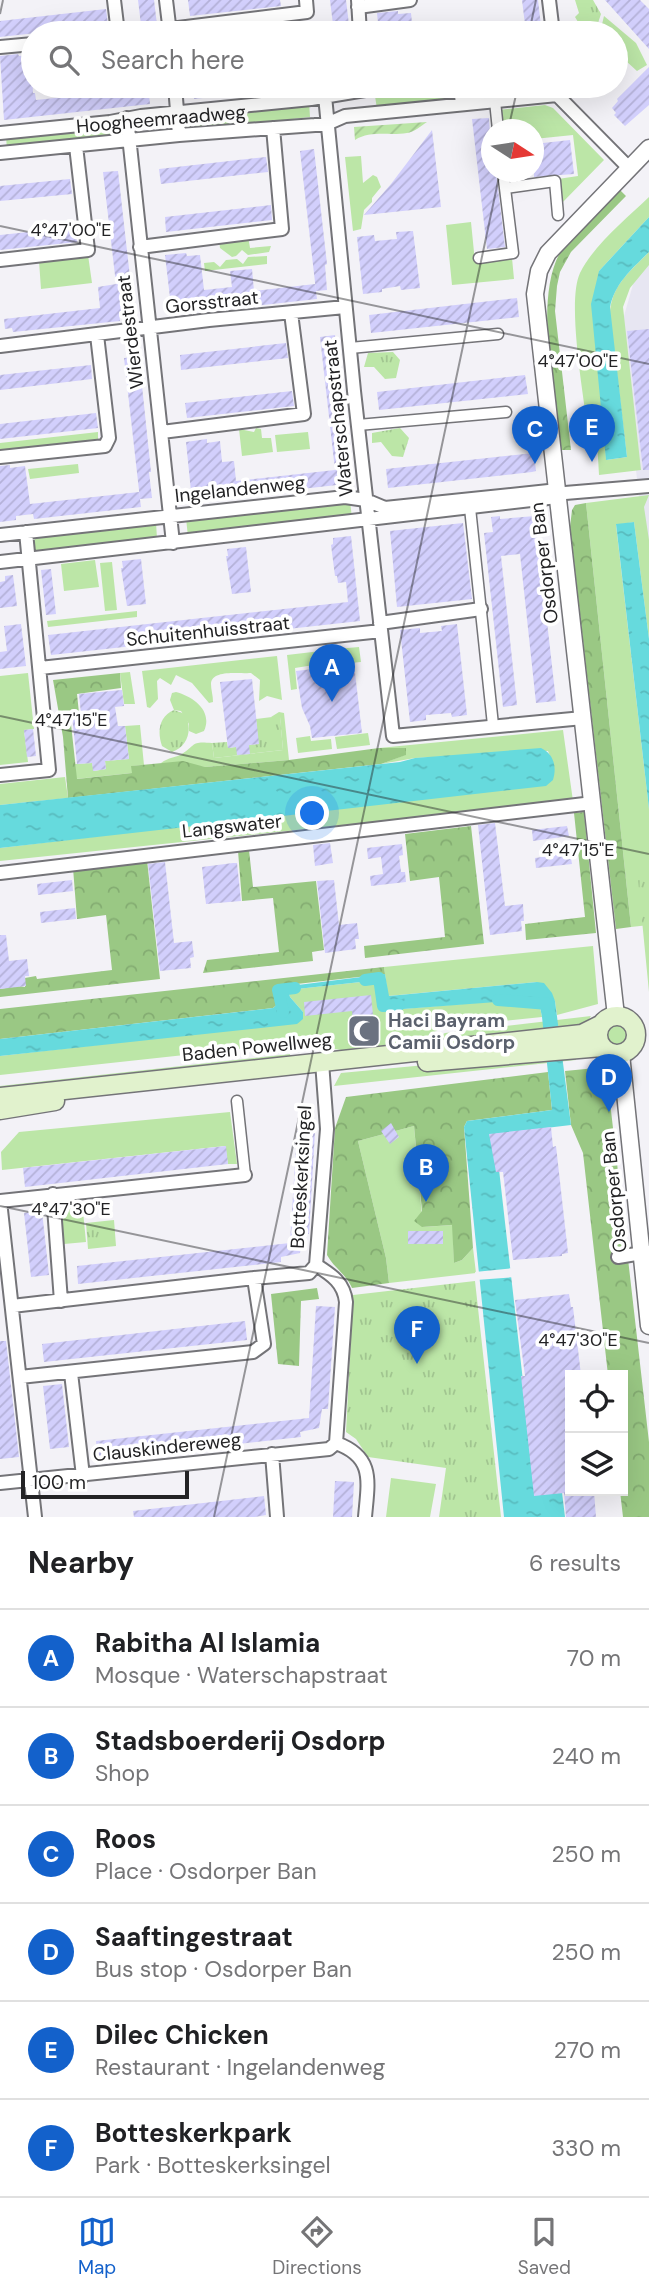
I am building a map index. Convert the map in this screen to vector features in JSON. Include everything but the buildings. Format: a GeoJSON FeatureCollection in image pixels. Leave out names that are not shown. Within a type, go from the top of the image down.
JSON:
{"type":"FeatureCollection","features":[{"type":"Feature","properties":{"kind":"main road"},"geometry":{"type":"LineString","coordinates":[[626,1018],[637,1038],[607,1052],[597,1036],[608,1020],[626,1018]]}},
{"type":"Feature","properties":{"kind":"main road","name":"Baden Powellweg"},"geometry":{"type":"LineString","coordinates":[[571,1042],[608,1020]]}},
{"type":"Feature","properties":{"kind":"main road","name":"Baden Powellweg"},"geometry":{"type":"LineString","coordinates":[[0,1097],[571,1042],[602,1047]]}},
{"type":"Feature","properties":{"kind":"main road","name":"Baden Powellweg"},"geometry":{"type":"LineString","coordinates":[[0,1110],[115,1091],[323,1067]]}},
{"type":"Feature","properties":{"kind":"street"},"geometry":{"type":"LineString","coordinates":[[114,0],[117,21]]}},
{"type":"Feature","properties":{"kind":"street"},"geometry":{"type":"LineString","coordinates":[[166,0],[169,21]]}},
{"type":"Feature","properties":{"kind":"street"},"geometry":{"type":"LineString","coordinates":[[242,21],[307,12],[306,0]]}},
{"type":"Feature","properties":{"kind":"street"},"geometry":{"type":"LineString","coordinates":[[359,21],[358,3],[410,0]]}},
{"type":"Feature","properties":{"kind":"street"},"geometry":{"type":"LineString","coordinates":[[549,0],[552,21]]}},
{"type":"Feature","properties":{"kind":"street"},"geometry":{"type":"LineString","coordinates":[[0,47],[21,45]]}},
{"type":"Feature","properties":{"kind":"street"},"geometry":{"type":"LineString","coordinates":[[175,98],[179,135]]}},
{"type":"Feature","properties":{"kind":"street","name":"Hoogheemraadweg"},"geometry":{"type":"LineString","coordinates":[[0,133],[307,98]]}},
{"type":"Feature","properties":{"kind":"street","name":"Waterschapstraat"},"geometry":{"type":"LineString","coordinates":[[324,98],[393,736],[494,725]]}},
{"type":"Feature","properties":{"kind":"street"},"geometry":{"type":"LineString","coordinates":[[366,98],[367,113]]}},
{"type":"Feature","properties":{"kind":"street"},"geometry":{"type":"LineString","coordinates":[[461,98],[461,104]]}},
{"type":"Feature","properties":{"kind":"street","name":"Hoogheemraadweg"},"geometry":{"type":"LineString","coordinates":[[0,153],[329,123],[345,116],[512,98]]}},
{"type":"Feature","properties":{"kind":"street","name":"Hoogheemraadweg"},"geometry":{"type":"LineString","coordinates":[[563,98],[629,168]]}},
{"type":"Feature","properties":{"kind":"street"},"geometry":{"type":"LineString","coordinates":[[495,101],[497,119]]}},
{"type":"Feature","properties":{"kind":"street","name":"Wierdestraat"},"geometry":{"type":"LineString","coordinates":[[127,118],[173,543]]}},
{"type":"Feature","properties":{"kind":"street"},"geometry":{"type":"LineString","coordinates":[[140,247],[282,229],[273,128]]}},
{"type":"Feature","properties":{"kind":"street"},"geometry":{"type":"LineString","coordinates":[[0,260],[88,250],[76,146]]}},
{"type":"Feature","properties":{"kind":"street","name":"Osdorper Ban"},"geometry":{"type":"LineString","coordinates":[[608,1020],[593,803],[535,294],[539,271],[548,253],[649,148]]}},
{"type":"Feature","properties":{"kind":"street"},"geometry":{"type":"LineString","coordinates":[[505,188],[555,181],[558,215]]}},
{"type":"Feature","properties":{"kind":"street"},"geometry":{"type":"LineString","coordinates":[[479,257],[513,253],[504,182]]}},
{"type":"Feature","properties":{"kind":"street","name":"Gorsstraat"},"geometry":{"type":"LineString","coordinates":[[0,346],[209,320],[345,307]]}},
{"type":"Feature","properties":{"kind":"street"},"geometry":{"type":"LineString","coordinates":[[162,432],[304,414],[291,313]]}},
{"type":"Feature","properties":{"kind":"street"},"geometry":{"type":"LineString","coordinates":[[350,348],[498,334]]}},
{"type":"Feature","properties":{"kind":"street"},"geometry":{"type":"LineString","coordinates":[[0,457],[105,446],[110,438],[97,335]]}},
{"type":"Feature","properties":{"kind":"street"},"geometry":{"type":"LineString","coordinates":[[358,425],[506,412]]}},
{"type":"Feature","properties":{"kind":"street","name":"Ingelandenweg"},"geometry":{"type":"LineString","coordinates":[[0,535],[345,497],[366,500],[384,508],[649,486]]}},
{"type":"Feature","properties":{"kind":"street","name":"Ingelandenweg"},"geometry":{"type":"LineString","coordinates":[[0,562],[470,508],[559,493]]}},
{"type":"Feature","properties":{"kind":"street"},"geometry":{"type":"LineString","coordinates":[[470,508],[494,725],[583,718]]}},
{"type":"Feature","properties":{"kind":"street"},"geometry":{"type":"LineString","coordinates":[[0,775],[49,770],[33,557],[26,532]]}},
{"type":"Feature","properties":{"kind":"street","name":"Schuitenhuisstraat"},"geometry":{"type":"LineString","coordinates":[[40,668],[380,627],[481,610]]}},
{"type":"Feature","properties":{"kind":"street","name":"Langswater"},"geometry":{"type":"LineString","coordinates":[[0,873],[593,803]]}},
{"type":"Feature","properties":{"kind":"street","name":"Osdorper Ban"},"geometry":{"type":"LineString","coordinates":[[637,1038],[649,1326]]}},
{"type":"Feature","properties":{"kind":"street","name":"Botteskerksingel"},"geometry":{"type":"LineString","coordinates":[[323,1067],[327,1129],[316,1265],[338,1281],[345,1291],[346,1302],[336,1443]]}},
{"type":"Feature","properties":{"kind":"street"},"geometry":{"type":"LineString","coordinates":[[0,1201],[245,1175],[237,1101]]}},
{"type":"Feature","properties":{"kind":"street"},"geometry":{"type":"LineString","coordinates":[[0,1193],[35,1517]]}},
{"type":"Feature","properties":{"kind":"street"},"geometry":{"type":"LineString","coordinates":[[53,1194],[61,1301]]}},
{"type":"Feature","properties":{"kind":"street"},"geometry":{"type":"LineString","coordinates":[[618,1257],[646,1253]]}},
{"type":"Feature","properties":{"kind":"street"},"geometry":{"type":"LineString","coordinates":[[12,1306],[309,1273],[316,1265]]}},
{"type":"Feature","properties":{"kind":"street"},"geometry":{"type":"LineString","coordinates":[[20,1377],[253,1352],[264,1344],[254,1278]]}},
{"type":"Feature","properties":{"kind":"street"},"geometry":{"type":"LineString","coordinates":[[71,1373],[83,1476]]}},
{"type":"Feature","properties":{"kind":"street"},"geometry":{"type":"LineString","coordinates":[[336,1443],[350,1448],[366,1466],[368,1483],[365,1517]]}},
{"type":"Feature","properties":{"kind":"street","name":"Clauskindereweg"},"geometry":{"type":"LineString","coordinates":[[0,1483],[330,1449],[336,1443]]}},
{"type":"Feature","properties":{"kind":"street"},"geometry":{"type":"LineString","coordinates":[[272,1454],[277,1517]]}},
{"type":"Feature","properties":{"kind":"shaded area"},"geometry":{"type":"Polygon","coordinates":[[[649,261],[649,584],[620,330],[636,274],[649,261]]]}},
{"type":"Feature","properties":{"kind":"green space"},"geometry":{"type":"Polygon","coordinates":[[[575,0],[593,0],[601,14],[599,21],[577,21],[575,17],[579,13],[575,0]]]}},
{"type":"Feature","properties":{"kind":"green space"},"geometry":{"type":"Polygon","coordinates":[[[628,36],[636,43],[647,65],[637,71],[628,63],[628,36]]]}},
{"type":"Feature","properties":{"kind":"green space"},"geometry":{"type":"Polygon","coordinates":[[[375,98],[456,98],[456,100],[377,109],[375,98]]]}},
{"type":"Feature","properties":{"kind":"green space"},"geometry":{"type":"Polygon","coordinates":[[[309,102],[310,117],[184,131],[182,115],[309,102]]]}},
{"type":"Feature","properties":{"kind":"green space"},"geometry":{"type":"Polygon","coordinates":[[[545,105],[553,108],[604,160],[561,204],[558,179],[578,176],[573,135],[544,138],[544,119],[499,119],[498,110],[545,105]]]}},
{"type":"Feature","properties":{"kind":"green space"},"geometry":{"type":"Polygon","coordinates":[[[427,122],[410,132],[374,134],[355,140],[354,127],[427,122]]]}},
{"type":"Feature","properties":{"kind":"green space"},"geometry":{"type":"Polygon","coordinates":[[[113,124],[115,139],[7,150],[6,136],[113,124]]]}},
{"type":"Feature","properties":{"kind":"green space"},"geometry":{"type":"Polygon","coordinates":[[[361,156],[363,183],[373,175],[377,177],[381,187],[364,210],[361,229],[353,231],[345,157],[361,156]]]}},
{"type":"Feature","properties":{"kind":"green space"},"geometry":{"type":"Polygon","coordinates":[[[619,189],[626,196],[571,252],[560,272],[555,311],[571,450],[561,450],[548,346],[547,317],[554,267],[575,232],[619,189]]]}},
{"type":"Feature","properties":{"kind":"green space"},"geometry":{"type":"Polygon","coordinates":[[[649,197],[649,217],[599,271],[606,460],[627,457],[611,305],[622,280],[649,252],[649,265],[630,288],[623,307],[641,470],[599,475],[597,440],[589,440],[581,379],[576,329],[576,287],[580,273],[593,253],[649,197]]]}},
{"type":"Feature","properties":{"kind":"green space"},"geometry":{"type":"Polygon","coordinates":[[[471,222],[475,262],[512,258],[514,279],[452,285],[446,225],[471,222]]]}},
{"type":"Feature","properties":{"kind":"green space"},"geometry":{"type":"Polygon","coordinates":[[[248,236],[250,248],[271,246],[269,252],[248,255],[242,250],[232,257],[220,248],[219,240],[248,236]]]}},
{"type":"Feature","properties":{"kind":"green space"},"geometry":{"type":"Polygon","coordinates":[[[88,255],[92,283],[41,289],[39,261],[88,255]]]}},
{"type":"Feature","properties":{"kind":"green space"},"geometry":{"type":"Polygon","coordinates":[[[267,256],[267,264],[205,271],[204,263],[214,262],[220,267],[226,260],[237,259],[243,264],[248,257],[267,256]]]}},
{"type":"Feature","properties":{"kind":"green space"},"geometry":{"type":"Polygon","coordinates":[[[393,352],[400,360],[396,378],[385,379],[374,367],[364,367],[368,353],[393,352]]]}},
{"type":"Feature","properties":{"kind":"green space"},"geometry":{"type":"Polygon","coordinates":[[[256,428],[261,429],[262,438],[271,438],[273,452],[242,456],[239,429],[254,432],[256,428]]]}},
{"type":"Feature","properties":{"kind":"green space"},"geometry":{"type":"Polygon","coordinates":[[[400,428],[409,438],[403,457],[392,456],[381,442],[372,443],[372,433],[400,428]]]}},
{"type":"Feature","properties":{"kind":"green space"},"geometry":{"type":"Polygon","coordinates":[[[98,432],[98,441],[0,453],[0,443],[98,432]]]}},
{"type":"Feature","properties":{"kind":"green space"},"geometry":{"type":"Polygon","coordinates":[[[308,432],[310,449],[277,452],[275,435],[308,432]]]}},
{"type":"Feature","properties":{"kind":"green space"},"geometry":{"type":"Polygon","coordinates":[[[78,464],[79,473],[30,479],[28,469],[78,464]]]}},
{"type":"Feature","properties":{"kind":"green space"},"geometry":{"type":"Polygon","coordinates":[[[649,495],[644,507],[649,540],[649,639],[634,522],[616,525],[649,809],[649,925],[631,927],[586,503],[649,495]]]}},
{"type":"Feature","properties":{"kind":"green space"},"geometry":{"type":"Polygon","coordinates":[[[350,501],[352,518],[188,537],[186,518],[350,501]]]}},
{"type":"Feature","properties":{"kind":"green space"},"geometry":{"type":"Polygon","coordinates":[[[586,503],[631,927],[616,929],[570,527],[575,505],[586,503]]]}},
{"type":"Feature","properties":{"kind":"green space"},"geometry":{"type":"Polygon","coordinates":[[[156,522],[157,539],[37,552],[33,548],[35,536],[156,522]]]}},
{"type":"Feature","properties":{"kind":"green space"},"geometry":{"type":"Polygon","coordinates":[[[95,560],[99,587],[64,591],[61,564],[95,560]]]}},
{"type":"Feature","properties":{"kind":"green space"},"geometry":{"type":"Polygon","coordinates":[[[112,562],[117,610],[105,611],[100,563],[112,562]]]}},
{"type":"Feature","properties":{"kind":"green space"},"geometry":{"type":"Polygon","coordinates":[[[137,611],[137,617],[48,627],[47,621],[137,611]]]}},
{"type":"Feature","properties":{"kind":"green space"},"geometry":{"type":"Polygon","coordinates":[[[359,647],[361,662],[330,665],[330,658],[326,658],[325,650],[359,647]]]}},
{"type":"Feature","properties":{"kind":"green space"},"geometry":{"type":"Polygon","coordinates":[[[321,651],[320,664],[295,668],[297,689],[291,690],[287,655],[321,651]]]}},
{"type":"Feature","properties":{"kind":"green space"},"geometry":{"type":"Polygon","coordinates":[[[277,656],[282,700],[267,696],[259,701],[260,680],[251,673],[234,673],[221,674],[212,679],[213,702],[209,703],[192,683],[176,675],[171,685],[160,678],[157,681],[158,699],[150,708],[147,707],[142,671],[277,656]]]}},
{"type":"Feature","properties":{"kind":"green space"},"geometry":{"type":"Polygon","coordinates":[[[130,672],[135,704],[124,704],[120,673],[130,672]]]}},
{"type":"Feature","properties":{"kind":"green space"},"geometry":{"type":"Polygon","coordinates":[[[28,673],[34,729],[24,730],[28,762],[0,765],[0,676],[28,673]]]}},
{"type":"Feature","properties":{"kind":"green space"},"geometry":{"type":"Polygon","coordinates":[[[120,673],[121,688],[77,694],[79,713],[70,715],[77,779],[132,773],[131,766],[183,761],[205,767],[289,760],[379,748],[406,748],[406,755],[381,764],[68,798],[63,737],[53,680],[120,673]]]}},
{"type":"Feature","properties":{"kind":"green space"},"geometry":{"type":"Polygon","coordinates":[[[176,692],[195,701],[204,711],[204,731],[196,734],[189,731],[189,724],[181,711],[174,710],[170,700],[172,693],[176,692]]]}},
{"type":"Feature","properties":{"kind":"green space"},"geometry":{"type":"Polygon","coordinates":[[[174,710],[185,714],[189,731],[182,746],[172,752],[162,746],[160,730],[162,720],[174,710]]]}},
{"type":"Feature","properties":{"kind":"green space"},"geometry":{"type":"Polygon","coordinates":[[[279,712],[284,713],[289,760],[205,767],[161,763],[201,742],[212,743],[214,758],[283,750],[280,717],[271,717],[279,712]]]}},
{"type":"Feature","properties":{"kind":"green space"},"geometry":{"type":"Polygon","coordinates":[[[280,716],[283,750],[214,758],[212,743],[227,742],[228,748],[258,744],[256,719],[280,716]]]}},
{"type":"Feature","properties":{"kind":"green space"},"geometry":{"type":"Polygon","coordinates":[[[140,725],[144,765],[132,766],[132,773],[76,779],[75,764],[92,763],[94,771],[106,769],[105,761],[129,759],[125,726],[140,725]]]}},
{"type":"Feature","properties":{"kind":"green space"},"geometry":{"type":"Polygon","coordinates":[[[563,730],[573,801],[0,861],[0,848],[267,816],[554,766],[548,751],[415,758],[381,764],[405,755],[405,748],[379,748],[563,730]]]}},
{"type":"Feature","properties":{"kind":"green space"},"geometry":{"type":"Polygon","coordinates":[[[368,733],[370,745],[337,749],[335,737],[368,733]]]}},
{"type":"Feature","properties":{"kind":"green space"},"geometry":{"type":"Polygon","coordinates":[[[310,736],[311,741],[331,739],[332,749],[298,753],[296,738],[310,736]]]}},
{"type":"Feature","properties":{"kind":"green space"},"geometry":{"type":"Polygon","coordinates":[[[65,777],[68,798],[0,805],[0,784],[65,777]]]}},
{"type":"Feature","properties":{"kind":"green space"},"geometry":{"type":"Polygon","coordinates":[[[584,812],[596,933],[526,940],[525,924],[585,917],[574,813],[584,812]]]}},
{"type":"Feature","properties":{"kind":"green space"},"geometry":{"type":"Polygon","coordinates":[[[471,826],[484,944],[365,958],[364,946],[445,937],[439,877],[410,881],[405,834],[471,826]]]}},
{"type":"Feature","properties":{"kind":"green space"},"geometry":{"type":"Polygon","coordinates":[[[249,850],[253,887],[316,881],[324,950],[312,952],[313,961],[203,973],[207,960],[279,952],[273,898],[242,901],[238,851],[249,850]]]}},
{"type":"Feature","properties":{"kind":"green space"},"geometry":{"type":"Polygon","coordinates":[[[147,860],[160,979],[0,997],[0,989],[25,987],[25,978],[112,970],[106,915],[77,919],[73,868],[147,860]]]}},
{"type":"Feature","properties":{"kind":"green space"},"geometry":{"type":"Polygon","coordinates":[[[649,865],[649,992],[637,869],[649,865]]]}},
{"type":"Feature","properties":{"kind":"green space"},"geometry":{"type":"Polygon","coordinates":[[[593,946],[598,1004],[557,1015],[555,1001],[537,982],[388,996],[384,967],[593,946]]]}},
{"type":"Feature","properties":{"kind":"green space"},"geometry":{"type":"Polygon","coordinates":[[[384,967],[385,974],[288,985],[280,989],[279,1003],[273,1008],[0,1039],[0,1009],[384,967]]]}},
{"type":"Feature","properties":{"kind":"green space"},"geometry":{"type":"Polygon","coordinates":[[[379,980],[383,1005],[390,1010],[533,998],[539,1002],[542,1017],[443,1027],[415,1043],[354,1052],[296,1043],[0,1075],[0,1056],[149,1039],[303,1012],[290,997],[288,990],[379,980]]]}},
{"type":"Feature","properties":{"kind":"green space"},"geometry":{"type":"Polygon","coordinates":[[[591,1016],[583,1029],[420,1047],[445,1033],[591,1016]]]}},
{"type":"Feature","properties":{"kind":"green space"},"geometry":{"type":"Polygon","coordinates":[[[618,1023],[627,1027],[631,1036],[627,1045],[618,1049],[609,1045],[605,1036],[609,1027],[618,1023]]]}},
{"type":"Feature","properties":{"kind":"green space"},"geometry":{"type":"Polygon","coordinates":[[[290,1054],[291,1061],[0,1092],[0,1086],[290,1054]]]}},
{"type":"Feature","properties":{"kind":"green space"},"geometry":{"type":"Polygon","coordinates":[[[576,1055],[576,1060],[334,1086],[341,1073],[521,1056],[576,1055]]]}},
{"type":"Feature","properties":{"kind":"green space"},"geometry":{"type":"Polygon","coordinates":[[[606,1067],[649,1442],[649,1517],[623,1517],[621,1496],[628,1496],[628,1370],[607,1370],[583,1153],[571,1125],[565,1071],[606,1067]]]}},
{"type":"Feature","properties":{"kind":"green space"},"geometry":{"type":"Polygon","coordinates":[[[548,1072],[552,1110],[467,1121],[464,1127],[473,1248],[462,1260],[454,1263],[452,1225],[422,1227],[414,1221],[422,1211],[414,1126],[358,1141],[386,1258],[389,1283],[352,1288],[327,1255],[335,1128],[346,1097],[548,1072]]]}},
{"type":"Feature","properties":{"kind":"green space"},"geometry":{"type":"Polygon","coordinates":[[[230,1112],[237,1164],[228,1164],[225,1146],[2,1170],[1,1152],[19,1132],[230,1112]]]}},
{"type":"Feature","properties":{"kind":"green space"},"geometry":{"type":"Polygon","coordinates":[[[414,1126],[423,1227],[453,1225],[454,1263],[462,1260],[473,1248],[476,1273],[389,1283],[386,1258],[358,1141],[414,1126]]]}},
{"type":"Feature","properties":{"kind":"green space"},"geometry":{"type":"Polygon","coordinates":[[[70,1201],[82,1201],[86,1242],[64,1244],[62,1214],[70,1201]]]}},
{"type":"Feature","properties":{"kind":"green space"},"geometry":{"type":"Polygon","coordinates":[[[114,1220],[116,1246],[88,1249],[86,1223],[114,1220]]]}},
{"type":"Feature","properties":{"kind":"green space"},"geometry":{"type":"Polygon","coordinates":[[[475,1281],[501,1517],[439,1517],[446,1468],[368,1457],[356,1439],[346,1432],[353,1295],[475,1281]]]}},
{"type":"Feature","properties":{"kind":"green space"},"geometry":{"type":"Polygon","coordinates":[[[317,1288],[319,1299],[301,1301],[299,1366],[278,1364],[271,1294],[317,1288]]]}},
{"type":"Feature","properties":{"kind":"green space"},"geometry":{"type":"Polygon","coordinates":[[[391,1478],[436,1484],[430,1517],[386,1517],[391,1478]]]}},
{"type":"Feature","properties":{"kind":"water"},"geometry":{"type":"Polygon","coordinates":[[[649,217],[649,252],[620,284],[610,307],[627,457],[606,460],[591,304],[599,271],[649,217]]]}},
{"type":"Feature","properties":{"kind":"water"},"geometry":{"type":"Polygon","coordinates":[[[634,522],[649,639],[649,809],[616,524],[634,522]]]}},
{"type":"Feature","properties":{"kind":"water"},"geometry":{"type":"Polygon","coordinates":[[[541,748],[552,757],[555,770],[553,780],[546,786],[0,848],[0,805],[400,762],[415,758],[541,748]]]}},
{"type":"Feature","properties":{"kind":"water"},"geometry":{"type":"Polygon","coordinates":[[[385,974],[389,996],[537,982],[544,983],[555,1001],[571,1125],[495,1134],[535,1487],[561,1484],[565,1517],[504,1517],[464,1127],[467,1121],[552,1110],[542,1017],[537,999],[390,1010],[383,1006],[379,980],[288,990],[290,997],[303,1012],[303,1019],[297,1024],[0,1056],[0,1039],[273,1008],[279,1003],[282,987],[385,974]]]}},
{"type":"Feature","properties":{"kind":"pier"},"geometry":{"type":"Polygon","coordinates":[[[514,1268],[515,1277],[476,1280],[475,1272],[514,1268]]]}},
{"type":"Feature","properties":{"kind":"waterway"},"geometry":{"type":"LineString","coordinates":[[365,980],[379,978],[383,1006],[399,1005]]}},
{"type":"Feature","properties":{"kind":"waterway"},"geometry":{"type":"LineString","coordinates":[[283,1012],[278,990],[295,988]]}},
{"type":"Feature","properties":{"kind":"waterway"},"geometry":{"type":"LineString","coordinates":[[498,1000],[548,1004],[549,1011]]}},
{"type":"Feature","properties":{"kind":"place","name":"Dilec Chicken"},"geometry":{"type":"Point","coordinates":[592,462]}},
{"type":"Feature","properties":{"kind":"place","name":"Roos"},"geometry":{"type":"Point","coordinates":[535,464]}},
{"type":"Feature","properties":{"kind":"place","name":"Rabitha Al Islamia"},"geometry":{"type":"Point","coordinates":[332,702]}},
{"type":"Feature","properties":{"kind":"place","name":"Haci Bayram Camii Osdorp"},"geometry":{"type":"Point","coordinates":[364,1031]}},
{"type":"Feature","properties":{"kind":"place","name":"Saaftingestraat"},"geometry":{"type":"Point","coordinates":[609,1112]}},
{"type":"Feature","properties":{"kind":"place","name":"Stadsboerderij Osdorp"},"geometry":{"type":"Point","coordinates":[426,1202]}},
{"type":"Feature","properties":{"kind":"place","name":"Botteskerkpark"},"geometry":{"type":"Point","coordinates":[417,1364]}}]}
